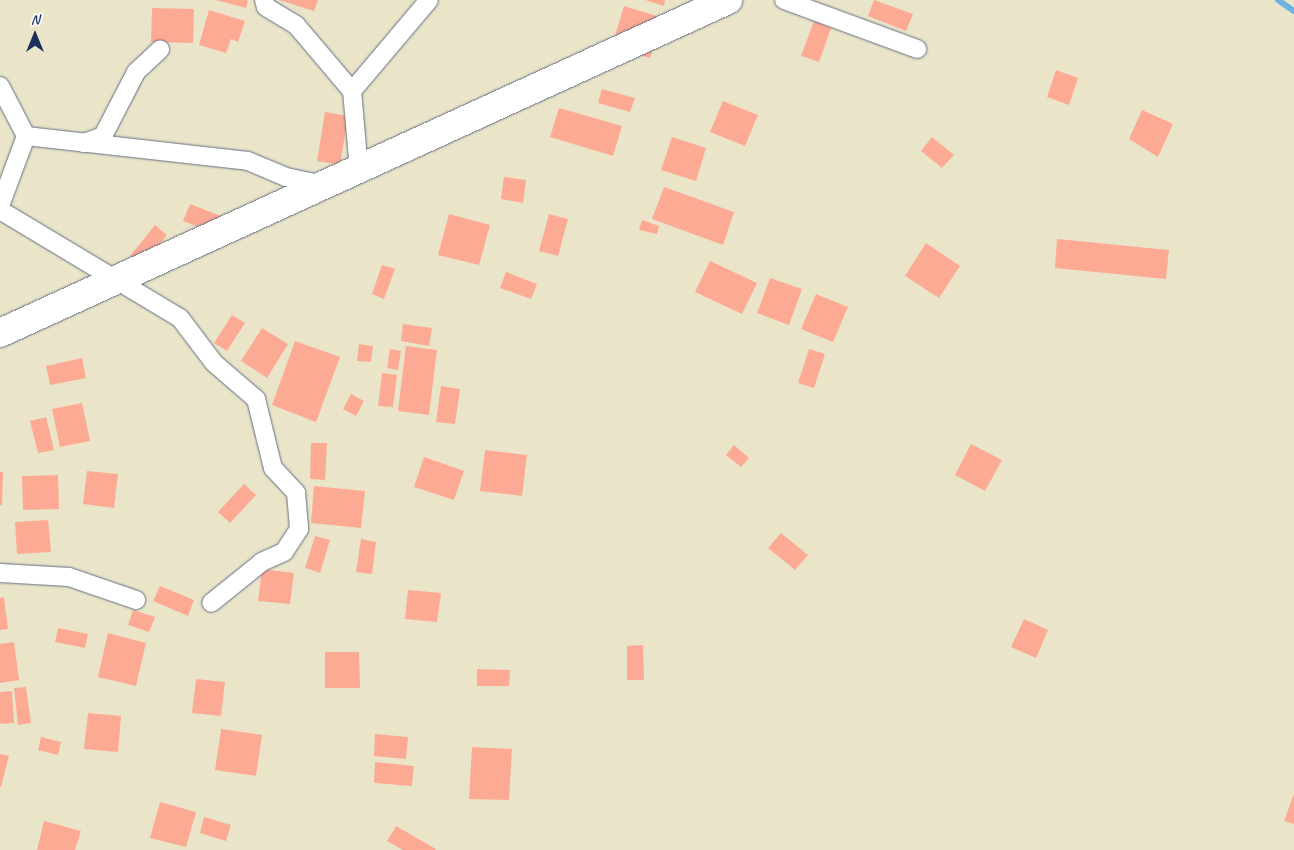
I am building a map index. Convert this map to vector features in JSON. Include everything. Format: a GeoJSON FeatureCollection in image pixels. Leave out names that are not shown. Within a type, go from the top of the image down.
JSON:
{"type":"FeatureCollection","features":[{"type":"Feature","properties":{"kind":"highway"},"geometry":{"type":"LineString","coordinates":[[0,333],[728,0]]}},
{"type":"Feature","properties":{"kind":"street"},"geometry":{"type":"LineString","coordinates":[[26,136],[248,161],[321,186],[348,178],[358,159],[352,91],[296,25],[266,7],[264,0]]}},
{"type":"Feature","properties":{"kind":"street"},"geometry":{"type":"LineString","coordinates":[[352,91],[369,65],[429,0]]}},
{"type":"Feature","properties":{"kind":"street"},"geometry":{"type":"LineString","coordinates":[[784,0],[917,49]]}},
{"type":"Feature","properties":{"kind":"street"},"geometry":{"type":"LineString","coordinates":[[84,144],[103,136],[136,72],[160,50]]}},
{"type":"Feature","properties":{"kind":"street"},"geometry":{"type":"LineString","coordinates":[[0,86],[26,136],[0,208],[180,318],[214,363],[256,399],[273,468],[296,493],[299,529],[284,552],[262,562],[211,603]]}},
{"type":"Feature","properties":{"kind":"street"},"geometry":{"type":"LineString","coordinates":[[0,573],[69,577],[136,600]]}},
{"type":"Feature","properties":{"kind":"building"},"geometry":{"type":"Polygon","coordinates":[[[215,0],[248,0],[246,8],[215,0]]]}},
{"type":"Feature","properties":{"kind":"building"},"geometry":{"type":"Polygon","coordinates":[[[279,0],[318,0],[314,11],[279,0]]]}},
{"type":"Feature","properties":{"kind":"building"},"geometry":{"type":"Polygon","coordinates":[[[645,0],[665,0],[664,6],[645,0]]]}},
{"type":"Feature","properties":{"kind":"building"},"geometry":{"type":"Polygon","coordinates":[[[874,0],[913,14],[906,31],[868,16],[874,0]]]}},
{"type":"Feature","properties":{"kind":"building"},"geometry":{"type":"Polygon","coordinates":[[[624,6],[663,18],[650,58],[612,46],[624,6]]]}},
{"type":"Feature","properties":{"kind":"building"},"geometry":{"type":"Polygon","coordinates":[[[152,8],[194,9],[193,43],[151,42],[152,8]]]}},
{"type":"Feature","properties":{"kind":"building"},"geometry":{"type":"Polygon","coordinates":[[[209,10],[245,21],[238,42],[231,39],[226,53],[199,45],[209,10]]]}},
{"type":"Feature","properties":{"kind":"building"},"geometry":{"type":"Polygon","coordinates":[[[814,21],[831,28],[819,62],[801,56],[814,21]]]}},
{"type":"Feature","properties":{"kind":"building"},"geometry":{"type":"Polygon","coordinates":[[[1056,70],[1078,78],[1069,105],[1047,97],[1056,70]]]}},
{"type":"Feature","properties":{"kind":"building"},"geometry":{"type":"Polygon","coordinates":[[[602,89],[635,98],[630,112],[598,103],[602,89]]]}},
{"type":"Feature","properties":{"kind":"building"},"geometry":{"type":"Polygon","coordinates":[[[723,101],[758,115],[745,146],[710,132],[723,101]]]}},
{"type":"Feature","properties":{"kind":"building"},"geometry":{"type":"Polygon","coordinates":[[[559,108],[622,126],[613,156],[550,137],[559,108]]]}},
{"type":"Feature","properties":{"kind":"building"},"geometry":{"type":"Polygon","coordinates":[[[1142,110],[1173,124],[1158,157],[1129,139],[1142,110]]]}},
{"type":"Feature","properties":{"kind":"building"},"geometry":{"type":"Polygon","coordinates":[[[325,112],[348,116],[340,165],[317,161],[325,112]]]}},
{"type":"Feature","properties":{"kind":"building"},"geometry":{"type":"Polygon","coordinates":[[[672,137],[706,148],[696,181],[661,170],[672,137]]]}},
{"type":"Feature","properties":{"kind":"building"},"geometry":{"type":"Polygon","coordinates":[[[932,137],[954,155],[942,168],[921,151],[932,137]]]}},
{"type":"Feature","properties":{"kind":"building"},"geometry":{"type":"Polygon","coordinates":[[[504,177],[526,180],[523,203],[501,199],[504,177]]]}},
{"type":"Feature","properties":{"kind":"building"},"geometry":{"type":"Polygon","coordinates":[[[664,187],[734,212],[723,245],[652,219],[664,187]]]}},
{"type":"Feature","properties":{"kind":"building"},"geometry":{"type":"Polygon","coordinates":[[[190,204],[226,218],[219,235],[183,221],[190,204]]]}},
{"type":"Feature","properties":{"kind":"building"},"geometry":{"type":"Polygon","coordinates":[[[449,214],[490,225],[479,265],[438,255],[449,214]]]}},
{"type":"Feature","properties":{"kind":"building"},"geometry":{"type":"Polygon","coordinates":[[[549,214],[568,219],[558,256],[539,251],[549,214]]]}},
{"type":"Feature","properties":{"kind":"building"},"geometry":{"type":"Polygon","coordinates":[[[642,220],[659,226],[657,234],[639,230],[642,220]]]}},
{"type":"Feature","properties":{"kind":"building"},"geometry":{"type":"Polygon","coordinates":[[[155,225],[167,235],[142,265],[130,256],[155,225]]]}},
{"type":"Feature","properties":{"kind":"building"},"geometry":{"type":"Polygon","coordinates":[[[1057,239],[1169,250],[1166,279],[1055,268],[1057,239]]]}},
{"type":"Feature","properties":{"kind":"building"},"geometry":{"type":"Polygon","coordinates":[[[926,243],[960,266],[939,298],[905,276],[926,243]]]}},
{"type":"Feature","properties":{"kind":"building"},"geometry":{"type":"Polygon","coordinates":[[[710,261],[757,283],[742,314],[695,292],[710,261]]]}},
{"type":"Feature","properties":{"kind":"building"},"geometry":{"type":"Polygon","coordinates":[[[382,265],[395,269],[384,299],[372,294],[382,265]]]}},
{"type":"Feature","properties":{"kind":"building"},"geometry":{"type":"Polygon","coordinates":[[[506,272],[537,284],[531,299],[500,288],[506,272]]]}},
{"type":"Feature","properties":{"kind":"building"},"geometry":{"type":"Polygon","coordinates":[[[770,278],[802,289],[789,325],[757,313],[770,278]]]}},
{"type":"Feature","properties":{"kind":"building"},"geometry":{"type":"Polygon","coordinates":[[[816,294],[848,307],[833,342],[801,329],[816,294]]]}},
{"type":"Feature","properties":{"kind":"building"},"geometry":{"type":"Polygon","coordinates":[[[232,315],[245,323],[227,351],[214,343],[232,315]]]}},
{"type":"Feature","properties":{"kind":"building"},"geometry":{"type":"Polygon","coordinates":[[[403,324],[432,328],[429,346],[401,341],[403,324]]]}},
{"type":"Feature","properties":{"kind":"building"},"geometry":{"type":"Polygon","coordinates":[[[262,328],[288,344],[267,378],[241,361],[262,328]]]}},
{"type":"Feature","properties":{"kind":"building"},"geometry":{"type":"Polygon","coordinates":[[[295,341],[340,357],[316,422],[272,405],[295,341]]]}},
{"type":"Feature","properties":{"kind":"building"},"geometry":{"type":"Polygon","coordinates":[[[359,344],[373,346],[371,362],[357,361],[359,344]]]}},
{"type":"Feature","properties":{"kind":"building"},"geometry":{"type":"Polygon","coordinates":[[[406,346],[437,350],[429,415],[398,411],[406,346]]]}},
{"type":"Feature","properties":{"kind":"building"},"geometry":{"type":"Polygon","coordinates":[[[390,349],[401,351],[398,370],[387,368],[390,349]]]}},
{"type":"Feature","properties":{"kind":"building"},"geometry":{"type":"Polygon","coordinates":[[[809,349],[825,354],[814,388],[798,383],[809,349]]]}},
{"type":"Feature","properties":{"kind":"building"},"geometry":{"type":"Polygon","coordinates":[[[82,358],[86,378],[50,385],[46,366],[82,358]]]}},
{"type":"Feature","properties":{"kind":"building"},"geometry":{"type":"Polygon","coordinates":[[[382,373],[397,375],[393,407],[378,406],[382,373]]]}},
{"type":"Feature","properties":{"kind":"building"},"geometry":{"type":"Polygon","coordinates":[[[441,386],[460,389],[455,424],[436,422],[441,386]]]}},
{"type":"Feature","properties":{"kind":"building"},"geometry":{"type":"Polygon","coordinates":[[[351,394],[364,401],[356,416],[343,409],[351,394]]]}},
{"type":"Feature","properties":{"kind":"building"},"geometry":{"type":"Polygon","coordinates":[[[82,403],[90,441],[60,447],[52,409],[82,403]]]}},
{"type":"Feature","properties":{"kind":"building"},"geometry":{"type":"Polygon","coordinates":[[[46,417],[54,450],[38,453],[30,421],[46,417]]]}},
{"type":"Feature","properties":{"kind":"building"},"geometry":{"type":"Polygon","coordinates":[[[311,443],[327,443],[325,480],[310,479],[311,443]]]}},
{"type":"Feature","properties":{"kind":"building"},"geometry":{"type":"Polygon","coordinates":[[[971,444],[1002,460],[985,491],[955,475],[971,444]]]}},
{"type":"Feature","properties":{"kind":"building"},"geometry":{"type":"Polygon","coordinates":[[[734,445],[749,458],[741,467],[726,455],[734,445]]]}},
{"type":"Feature","properties":{"kind":"building"},"geometry":{"type":"Polygon","coordinates":[[[485,450],[527,455],[522,496],[480,491],[485,450]]]}},
{"type":"Feature","properties":{"kind":"building"},"geometry":{"type":"Polygon","coordinates":[[[424,457],[464,471],[454,500],[414,487],[424,457]]]}},
{"type":"Feature","properties":{"kind":"building"},"geometry":{"type":"Polygon","coordinates":[[[87,471],[118,474],[114,508],[83,504],[87,471]]]}},
{"type":"Feature","properties":{"kind":"building"},"geometry":{"type":"Polygon","coordinates":[[[0,472],[3,472],[2,505],[0,505],[0,472]]]}},
{"type":"Feature","properties":{"kind":"building"},"geometry":{"type":"Polygon","coordinates":[[[58,475],[59,509],[23,510],[22,476],[58,475]]]}},
{"type":"Feature","properties":{"kind":"building"},"geometry":{"type":"Polygon","coordinates":[[[244,484],[256,495],[230,523],[218,512],[244,484]]]}},
{"type":"Feature","properties":{"kind":"building"},"geometry":{"type":"Polygon","coordinates":[[[314,486],[365,491],[361,528],[311,523],[314,486]]]}},
{"type":"Feature","properties":{"kind":"building"},"geometry":{"type":"Polygon","coordinates":[[[48,520],[51,552],[17,554],[15,522],[48,520]]]}},
{"type":"Feature","properties":{"kind":"building"},"geometry":{"type":"Polygon","coordinates":[[[781,533],[808,555],[795,570],[768,548],[781,533]]]}},
{"type":"Feature","properties":{"kind":"building"},"geometry":{"type":"Polygon","coordinates":[[[315,536],[330,540],[320,573],[305,568],[315,536]]]}},
{"type":"Feature","properties":{"kind":"building"},"geometry":{"type":"Polygon","coordinates":[[[361,539],[376,542],[372,574],[356,572],[361,539]]]}},
{"type":"Feature","properties":{"kind":"building"},"geometry":{"type":"Polygon","coordinates":[[[262,569],[294,573],[290,604],[258,601],[262,569]]]}},
{"type":"Feature","properties":{"kind":"building"},"geometry":{"type":"Polygon","coordinates":[[[160,586],[194,600],[188,616],[153,601],[160,586]]]}},
{"type":"Feature","properties":{"kind":"building"},"geometry":{"type":"Polygon","coordinates":[[[408,590],[441,593],[437,622],[405,619],[408,590]]]}},
{"type":"Feature","properties":{"kind":"building"},"geometry":{"type":"Polygon","coordinates":[[[4,597],[8,629],[0,630],[0,598],[4,597]]]}},
{"type":"Feature","properties":{"kind":"building"},"geometry":{"type":"Polygon","coordinates":[[[133,610],[155,617],[149,632],[128,625],[133,610]]]}},
{"type":"Feature","properties":{"kind":"building"},"geometry":{"type":"Polygon","coordinates":[[[1024,619],[1048,630],[1036,658],[1011,647],[1024,619]]]}},
{"type":"Feature","properties":{"kind":"building"},"geometry":{"type":"Polygon","coordinates":[[[58,628],[88,634],[85,648],[55,642],[58,628]]]}},
{"type":"Feature","properties":{"kind":"building"},"geometry":{"type":"Polygon","coordinates":[[[108,633],[146,643],[136,686],[98,677],[108,633]]]}},
{"type":"Feature","properties":{"kind":"building"},"geometry":{"type":"Polygon","coordinates":[[[14,642],[19,680],[0,683],[0,644],[14,642]]]}},
{"type":"Feature","properties":{"kind":"building"},"geometry":{"type":"Polygon","coordinates":[[[643,645],[644,680],[627,680],[627,646],[643,645]]]}},
{"type":"Feature","properties":{"kind":"building"},"geometry":{"type":"Polygon","coordinates":[[[325,652],[359,652],[360,688],[325,688],[325,652]]]}},
{"type":"Feature","properties":{"kind":"building"},"geometry":{"type":"Polygon","coordinates":[[[477,669],[510,670],[509,686],[477,686],[477,669]]]}},
{"type":"Feature","properties":{"kind":"building"},"geometry":{"type":"Polygon","coordinates":[[[196,679],[225,682],[221,716],[192,713],[196,679]]]}},
{"type":"Feature","properties":{"kind":"building"},"geometry":{"type":"Polygon","coordinates":[[[26,687],[31,723],[18,725],[14,688],[26,687]]]}},
{"type":"Feature","properties":{"kind":"building"},"geometry":{"type":"Polygon","coordinates":[[[12,691],[14,723],[0,724],[0,692],[12,691]]]}},
{"type":"Feature","properties":{"kind":"building"},"geometry":{"type":"Polygon","coordinates":[[[88,713],[121,716],[118,752],[84,749],[88,713]]]}},
{"type":"Feature","properties":{"kind":"building"},"geometry":{"type":"Polygon","coordinates":[[[221,729],[262,735],[256,776],[215,770],[221,729]]]}},
{"type":"Feature","properties":{"kind":"building"},"geometry":{"type":"Polygon","coordinates":[[[375,734],[408,737],[406,759],[374,756],[375,734]]]}},
{"type":"Feature","properties":{"kind":"building"},"geometry":{"type":"Polygon","coordinates":[[[41,737],[61,742],[58,755],[38,750],[41,737]]]}},
{"type":"Feature","properties":{"kind":"building"},"geometry":{"type":"Polygon","coordinates":[[[472,747],[512,749],[509,800],[469,799],[472,747]]]}},
{"type":"Feature","properties":{"kind":"building"},"geometry":{"type":"Polygon","coordinates":[[[0,754],[9,756],[1,787],[0,787],[0,754]]]}},
{"type":"Feature","properties":{"kind":"building"},"geometry":{"type":"Polygon","coordinates":[[[375,762],[414,766],[412,786],[374,783],[375,762]]]}},
{"type":"Feature","properties":{"kind":"building"},"geometry":{"type":"Polygon","coordinates":[[[1294,794],[1294,824],[1284,821],[1294,794]]]}},
{"type":"Feature","properties":{"kind":"building"},"geometry":{"type":"Polygon","coordinates":[[[160,802],[196,812],[186,847],[150,838],[160,802]]]}},
{"type":"Feature","properties":{"kind":"building"},"geometry":{"type":"Polygon","coordinates":[[[204,817],[231,825],[226,841],[200,833],[204,817]]]}},
{"type":"Feature","properties":{"kind":"building"},"geometry":{"type":"Polygon","coordinates":[[[44,821],[81,831],[75,850],[37,850],[44,821]]]}},
{"type":"Feature","properties":{"kind":"building"},"geometry":{"type":"Polygon","coordinates":[[[396,826],[436,849],[403,850],[387,841],[396,826]]]}},
{"type":"Feature","properties":{"kind":"waterway"},"geometry":{"type":"LineString","coordinates":[[1278,0],[1294,11]]}}]}
